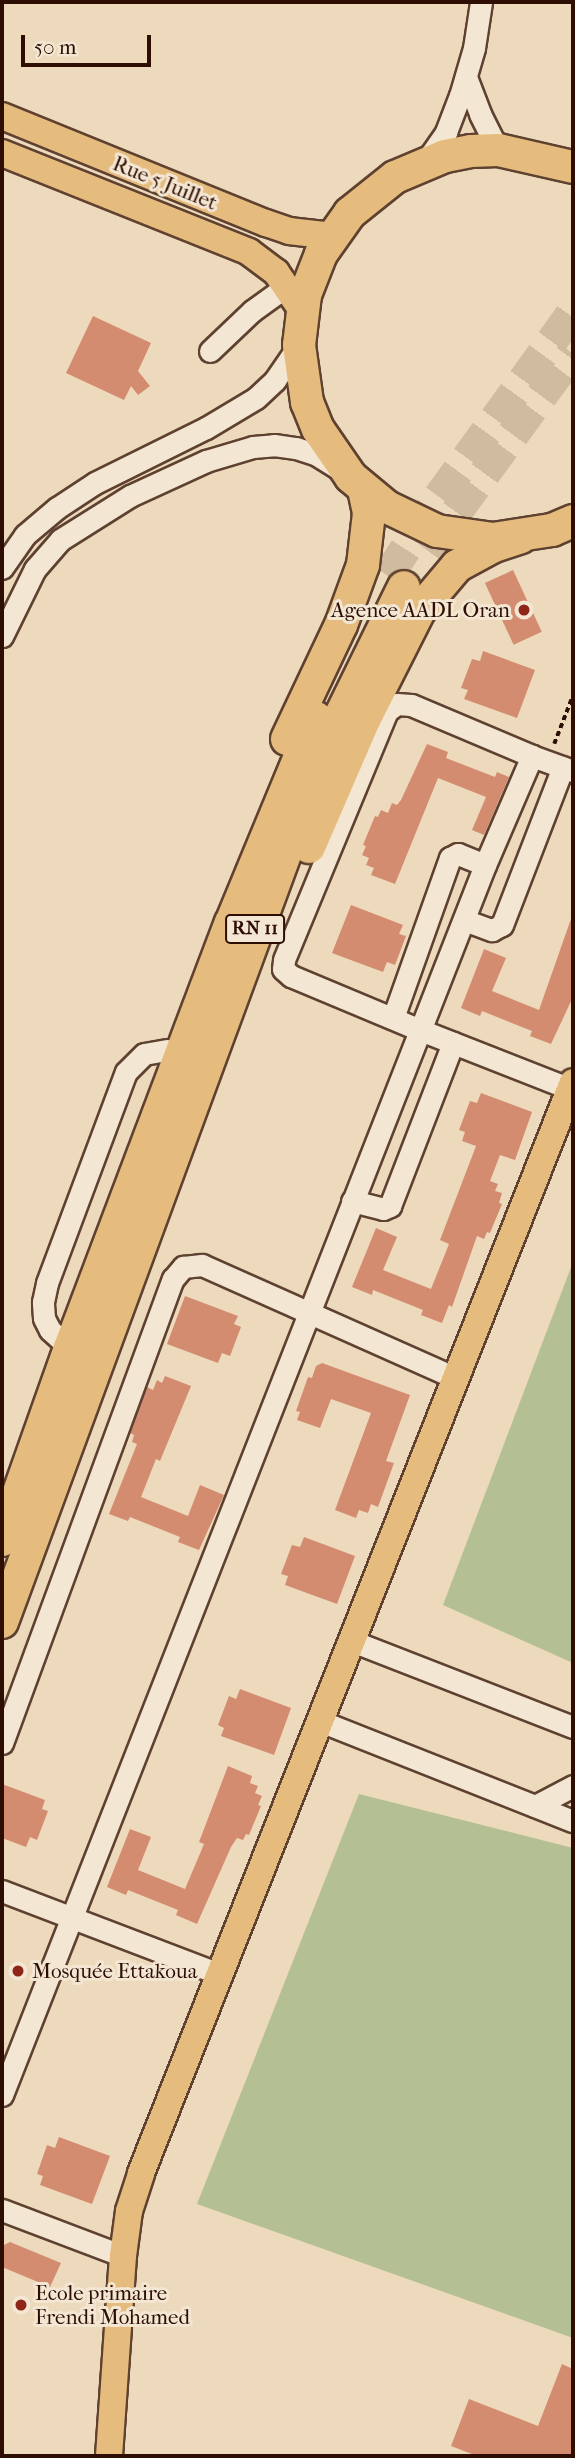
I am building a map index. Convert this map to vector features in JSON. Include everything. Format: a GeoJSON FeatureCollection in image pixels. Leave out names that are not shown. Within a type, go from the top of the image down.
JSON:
{"type":"FeatureCollection","features":[{"type":"Feature","properties":{"kind":"highway"},"geometry":{"type":"LineString","coordinates":[[521,537],[493,539],[437,531],[411,521],[358,484],[333,454],[311,411],[301,374],[299,345],[303,312],[312,275],[333,236],[371,194],[395,177],[424,164],[471,151],[499,150],[573,167]]}},
{"type":"Feature","properties":{"kind":"highway"},"geometry":{"type":"LineString","coordinates":[[139,1169],[147,1117],[207,929],[302,703],[355,591],[368,539],[369,513],[358,484]]}},
{"type":"Feature","properties":{"kind":"highway"},"geometry":{"type":"LineString","coordinates":[[128,1280],[167,1214],[307,851],[405,636],[432,593],[457,566],[494,546],[573,521]]}},
{"type":"Feature","properties":{"kind":"highway","name":"RN 11"},"geometry":{"type":"LineString","coordinates":[[2,1540],[70,1348],[282,794],[346,655],[396,582],[306,797],[2,1622]]}},
{"type":"Feature","properties":{"kind":"main road","name":"Rue 5 Juillet"},"geometry":{"type":"LineString","coordinates":[[2,116],[266,223],[289,231],[333,236]]}},
{"type":"Feature","properties":{"kind":"main road","name":"Rue 5 Juillet"},"geometry":{"type":"LineString","coordinates":[[2,153],[249,252],[276,272],[288,285],[303,312]]}},
{"type":"Feature","properties":{"kind":"main road"},"geometry":{"type":"LineString","coordinates":[[109,2456],[123,2256],[129,2211],[141,2173],[572,1086]]}},
{"type":"Feature","properties":{"kind":"street"},"geometry":{"type":"LineString","coordinates":[[424,164],[446,132],[466,77],[481,2]]}},
{"type":"Feature","properties":{"kind":"street"},"geometry":{"type":"LineString","coordinates":[[466,77],[480,114],[499,150]]}},
{"type":"Feature","properties":{"kind":"street"},"geometry":{"type":"LineString","coordinates":[[210,351],[252,311],[288,285]]}},
{"type":"Feature","properties":{"kind":"street"},"geometry":{"type":"LineString","coordinates":[[2,568],[25,535],[57,508],[96,483],[206,428],[256,398],[275,380],[299,345]]}},
{"type":"Feature","properties":{"kind":"street"},"geometry":{"type":"LineString","coordinates":[[2,636],[35,569],[60,540],[110,507],[162,481],[230,452],[274,445],[317,455],[358,484]]}},
{"type":"Feature","properties":{"kind":"street"},"geometry":{"type":"LineString","coordinates":[[554,764],[411,705],[397,704],[387,711],[284,960],[283,970],[291,976],[418,1029],[572,1086]]}},
{"type":"Feature","properties":{"kind":"street"},"geometry":{"type":"LineString","coordinates":[[2,2095],[418,1029],[485,865],[554,764]]}},
{"type":"Feature","properties":{"kind":"street"},"geometry":{"type":"LineString","coordinates":[[464,920],[492,930],[502,925],[554,764]]}},
{"type":"Feature","properties":{"kind":"street"},"geometry":{"type":"LineString","coordinates":[[393,1018],[450,858],[458,854],[485,865]]}},
{"type":"Feature","properties":{"kind":"street"},"geometry":{"type":"LineString","coordinates":[[352,1200],[383,1209],[390,1206],[453,1043]]}},
{"type":"Feature","properties":{"kind":"street"},"geometry":{"type":"LineString","coordinates":[[70,1348],[50,1330],[44,1318],[43,1301],[47,1283],[126,1072],[144,1054],[167,1050]]}},
{"type":"Feature","properties":{"kind":"street"},"geometry":{"type":"LineString","coordinates":[[2,1744],[175,1274],[187,1265],[202,1265],[456,1378]]}},
{"type":"Feature","properties":{"kind":"street"},"geometry":{"type":"LineString","coordinates":[[352,1641],[573,1727]]}},
{"type":"Feature","properties":{"kind":"street"},"geometry":{"type":"LineString","coordinates":[[320,1721],[573,1821]]}},
{"type":"Feature","properties":{"kind":"street"},"geometry":{"type":"LineString","coordinates":[[535,1806],[573,1786]]}},
{"type":"Feature","properties":{"kind":"street"},"geometry":{"type":"LineString","coordinates":[[2,1891],[219,1975]]}},
{"type":"Feature","properties":{"kind":"street"},"geometry":{"type":"LineString","coordinates":[[2,2210],[123,2256]]}},
{"type":"Feature","properties":{"kind":"path"},"geometry":{"type":"LineString","coordinates":[[554,764],[573,695]]}},
{"type":"Feature","properties":{"kind":"green space"},"geometry":{"type":"Polygon","coordinates":[[[573,1262],[573,1663],[443,1605],[573,1262]]]}},
{"type":"Feature","properties":{"kind":"green space"},"geometry":{"type":"Polygon","coordinates":[[[359,1794],[573,1848],[573,2338],[197,2204],[359,1794]]]}},
{"type":"Feature","properties":{"kind":"building"},"geometry":{"type":"Polygon","coordinates":[[[93,316],[151,343],[138,371],[150,386],[138,395],[131,386],[124,400],[66,373],[93,316]]]}},
{"type":"Feature","properties":{"kind":"building"},"geometry":{"type":"Polygon","coordinates":[[[513,570],[542,632],[514,645],[485,583],[513,570]]]}},
{"type":"Feature","properties":{"kind":"building"},"geometry":{"type":"Polygon","coordinates":[[[483,651],[535,670],[517,718],[464,699],[468,690],[461,688],[472,659],[480,661],[483,651]]]}},
{"type":"Feature","properties":{"kind":"building"},"geometry":{"type":"Polygon","coordinates":[[[427,744],[448,752],[446,758],[495,777],[497,772],[509,777],[484,835],[472,830],[486,797],[438,778],[395,884],[371,875],[374,868],[366,865],[369,858],[362,855],[366,846],[363,845],[375,816],[378,817],[381,810],[388,813],[392,803],[397,805],[401,800],[427,744]]]}},
{"type":"Feature","properties":{"kind":"building"},"geometry":{"type":"Polygon","coordinates":[[[351,905],[403,925],[399,934],[406,936],[395,965],[387,962],[383,972],[332,953],[351,905]]]}},
{"type":"Feature","properties":{"kind":"building"},"geometry":{"type":"Polygon","coordinates":[[[572,916],[573,997],[551,1044],[530,1036],[532,1031],[482,1011],[480,1016],[461,1008],[484,949],[506,958],[492,991],[539,1010],[572,916]]]}},
{"type":"Feature","properties":{"kind":"building"},"geometry":{"type":"Polygon","coordinates":[[[481,1093],[532,1112],[515,1160],[500,1155],[490,1181],[498,1184],[495,1191],[502,1193],[499,1203],[502,1204],[490,1233],[487,1232],[484,1239],[477,1236],[452,1307],[449,1305],[442,1323],[421,1315],[423,1310],[373,1290],[372,1295],[352,1287],[376,1228],[397,1237],[383,1270],[431,1289],[449,1244],[440,1240],[476,1146],[462,1141],[465,1132],[459,1130],[470,1101],[477,1103],[481,1093]]]}},
{"type":"Feature","properties":{"kind":"building"},"geometry":{"type":"Polygon","coordinates":[[[185,1296],[238,1316],[234,1324],[241,1327],[230,1356],[222,1353],[218,1363],[167,1344],[185,1296]]]}},
{"type":"Feature","properties":{"kind":"building"},"geometry":{"type":"Polygon","coordinates":[[[322,1363],[410,1395],[386,1461],[394,1463],[378,1507],[371,1504],[368,1513],[359,1510],[356,1518],[335,1510],[371,1413],[331,1399],[320,1428],[297,1420],[300,1412],[296,1411],[308,1377],[312,1378],[316,1366],[322,1363]]]}},
{"type":"Feature","properties":{"kind":"building"},"geometry":{"type":"Polygon","coordinates":[[[165,1376],[191,1386],[160,1461],[156,1459],[141,1497],[188,1516],[200,1485],[224,1495],[199,1550],[178,1542],[180,1537],[130,1517],[128,1521],[109,1514],[137,1444],[132,1442],[134,1435],[130,1433],[147,1387],[153,1390],[157,1380],[162,1383],[165,1376]]]}},
{"type":"Feature","properties":{"kind":"building"},"geometry":{"type":"Polygon","coordinates":[[[304,1537],[355,1556],[337,1604],[285,1585],[288,1576],[281,1574],[292,1545],[300,1547],[304,1537]]]}},
{"type":"Feature","properties":{"kind":"building"},"geometry":{"type":"Polygon","coordinates":[[[240,1689],[291,1708],[274,1755],[221,1736],[224,1728],[218,1725],[229,1696],[236,1699],[240,1689]]]}},
{"type":"Feature","properties":{"kind":"building"},"geometry":{"type":"Polygon","coordinates":[[[228,1766],[252,1776],[250,1783],[258,1786],[255,1793],[262,1796],[258,1805],[261,1806],[249,1835],[246,1834],[243,1840],[237,1838],[231,1847],[197,1924],[176,1915],[178,1910],[128,1890],[126,1895],[107,1887],[130,1829],[151,1837],[138,1870],[185,1889],[204,1844],[199,1842],[228,1766]]]}},
{"type":"Feature","properties":{"kind":"building"},"geometry":{"type":"Polygon","coordinates":[[[2,1784],[45,1800],[42,1809],[48,1811],[37,1840],[30,1837],[26,1847],[2,1838],[2,1784]]]}},
{"type":"Feature","properties":{"kind":"building"},"geometry":{"type":"Polygon","coordinates":[[[59,2137],[110,2156],[92,2204],[40,2185],[43,2176],[37,2174],[47,2145],[55,2148],[59,2137]]]}},
{"type":"Feature","properties":{"kind":"building"},"geometry":{"type":"Polygon","coordinates":[[[10,2242],[61,2263],[50,2287],[2,2267],[2,2246],[10,2242]]]}},
{"type":"Feature","properties":{"kind":"building"},"geometry":{"type":"Polygon","coordinates":[[[562,2364],[573,2369],[573,2456],[477,2456],[451,2446],[469,2399],[538,2426],[562,2364]]]}},
{"type":"Feature","properties":{"kind":"tunnel"},"geometry":{"type":"LineString","coordinates":[[388,576],[439,497],[573,312]]}},
{"type":"Feature","properties":{"kind":"tunnel"},"geometry":{"type":"LineString","coordinates":[[428,551],[573,353]]}},
{"type":"Feature","properties":{"kind":"place","name":"Agence AADL Oran"},"geometry":{"type":"Point","coordinates":[524,610]}},
{"type":"Feature","properties":{"kind":"place","name":"Mosquée Ettakoua"},"geometry":{"type":"Point","coordinates":[18,1971]}},
{"type":"Feature","properties":{"kind":"place","name":"Ecole primaire Frendi Mohamed"},"geometry":{"type":"Point","coordinates":[21,2305]}}]}
